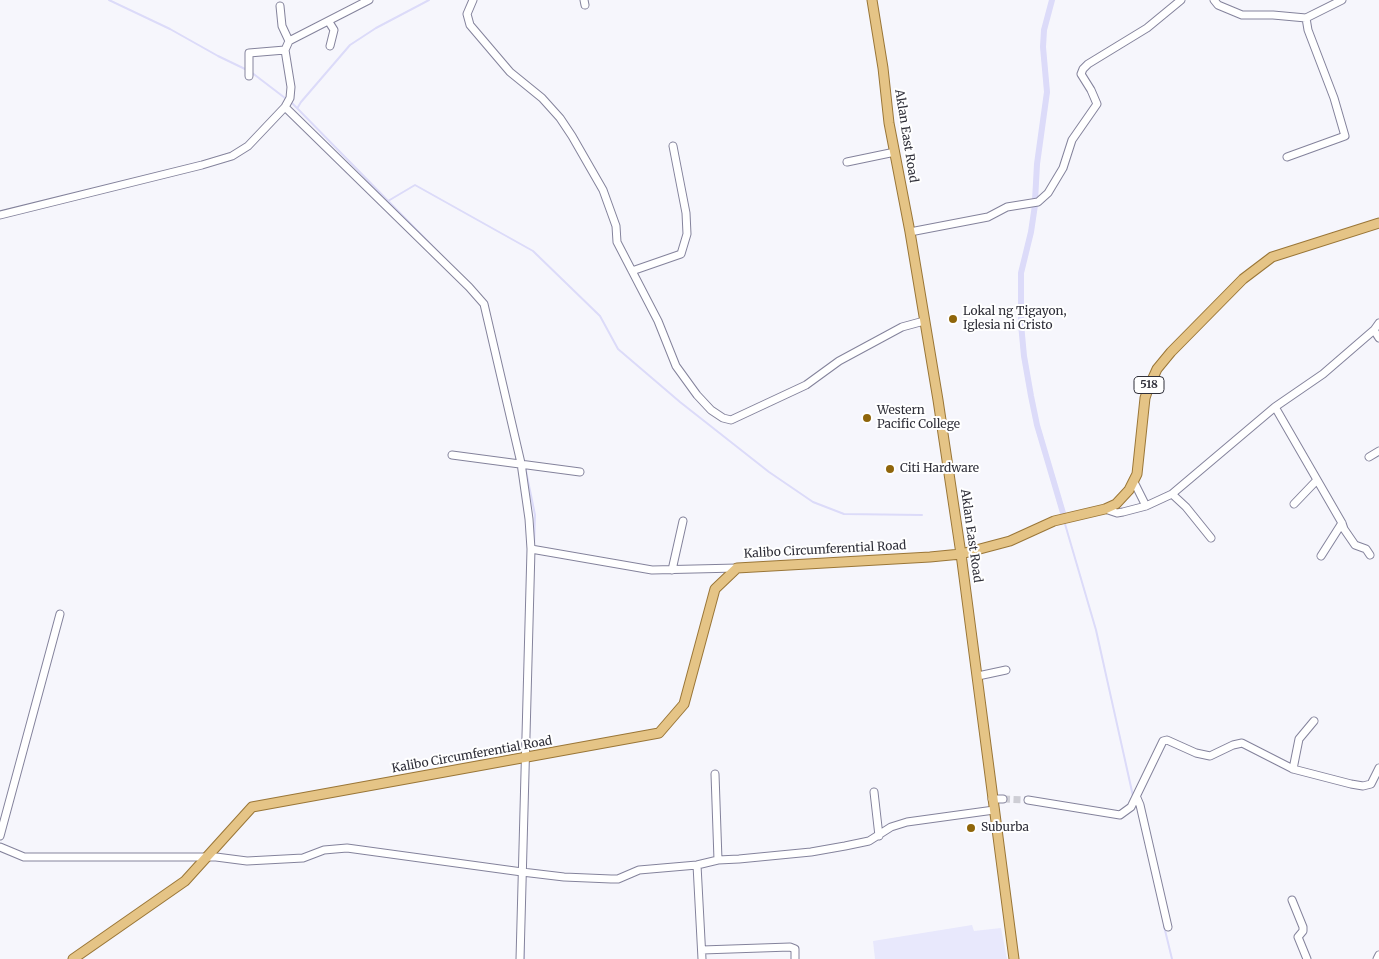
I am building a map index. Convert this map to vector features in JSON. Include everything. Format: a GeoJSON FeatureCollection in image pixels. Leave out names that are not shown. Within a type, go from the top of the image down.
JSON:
{"type":"FeatureCollection","features":[{"type":"Feature","properties":{"kind":"main road","name":"Aklan East Road"},"geometry":{"type":"LineString","coordinates":[[872,0],[883,68],[888,123],[910,232],[961,554],[1014,959]]}},
{"type":"Feature","properties":{"kind":"main road","name":"Kalibo Circumferential Road"},"geometry":{"type":"LineString","coordinates":[[73,959],[185,881],[252,807],[659,733],[684,704],[714,589],[737,568],[961,554],[1020,537],[1054,522],[1105,509],[1123,498],[1134,482],[1139,459],[1143,412],[1148,389],[1157,369],[1172,352],[1243,279],[1272,258],[1379,223]]}},
{"type":"Feature","properties":{"kind":"street"},"geometry":{"type":"LineString","coordinates":[[474,0],[467,14],[470,25],[510,72],[542,98],[560,118],[572,136],[603,190],[616,226],[617,242],[658,321],[676,366],[697,395],[711,410],[722,418],[730,420],[806,385],[839,361],[902,327],[924,321]]}},
{"type":"Feature","properties":{"kind":"street"},"geometry":{"type":"LineString","coordinates":[[910,232],[988,217],[1007,207],[1038,202],[1048,193],[1063,168],[1072,140],[1097,104],[1081,74],[1083,69],[1088,64],[1148,28],[1181,0]]}},
{"type":"Feature","properties":{"kind":"street"},"geometry":{"type":"LineString","coordinates":[[1218,2],[1242,15],[1273,14],[1306,18],[1342,0]]}},
{"type":"Feature","properties":{"kind":"street"},"geometry":{"type":"LineString","coordinates":[[0,215],[232,156],[248,146],[285,107],[290,98],[291,87],[285,50],[289,41],[310,29],[329,22],[365,1]]}},
{"type":"Feature","properties":{"kind":"street"},"geometry":{"type":"LineString","coordinates":[[280,6],[282,26],[289,41]]}},
{"type":"Feature","properties":{"kind":"street"},"geometry":{"type":"LineString","coordinates":[[1287,157],[1345,136],[1334,98],[1308,30],[1306,18]]}},
{"type":"Feature","properties":{"kind":"street"},"geometry":{"type":"LineString","coordinates":[[329,22],[334,30],[330,46]]}},
{"type":"Feature","properties":{"kind":"street"},"geometry":{"type":"LineString","coordinates":[[249,76],[249,53],[285,50]]}},
{"type":"Feature","properties":{"kind":"street"},"geometry":{"type":"LineString","coordinates":[[285,107],[462,280],[484,304],[521,463],[531,549],[520,959]]}},
{"type":"Feature","properties":{"kind":"street"},"geometry":{"type":"LineString","coordinates":[[632,271],[681,254],[687,234],[686,214],[673,146]]}},
{"type":"Feature","properties":{"kind":"street"},"geometry":{"type":"LineString","coordinates":[[847,162],[895,152]]}},
{"type":"Feature","properties":{"kind":"street"},"geometry":{"type":"LineString","coordinates":[[1105,509],[1117,512],[1146,506],[1172,494],[1275,407],[1323,374],[1379,324]]}},
{"type":"Feature","properties":{"kind":"street"},"geometry":{"type":"LineString","coordinates":[[1374,330],[1379,338]]}},
{"type":"Feature","properties":{"kind":"street"},"geometry":{"type":"LineString","coordinates":[[1275,407],[1344,529],[1355,545],[1366,549],[1370,555]]}},
{"type":"Feature","properties":{"kind":"street"},"geometry":{"type":"LineString","coordinates":[[1369,457],[1379,451]]}},
{"type":"Feature","properties":{"kind":"street"},"geometry":{"type":"LineString","coordinates":[[452,455],[580,472]]}},
{"type":"Feature","properties":{"kind":"street"},"geometry":{"type":"LineString","coordinates":[[1294,504],[1318,480]]}},
{"type":"Feature","properties":{"kind":"street"},"geometry":{"type":"LineString","coordinates":[[1134,482],[1146,506]]}},
{"type":"Feature","properties":{"kind":"street"},"geometry":{"type":"LineString","coordinates":[[1172,494],[1186,507],[1212,538]]}},
{"type":"Feature","properties":{"kind":"street"},"geometry":{"type":"LineString","coordinates":[[672,570],[683,521]]}},
{"type":"Feature","properties":{"kind":"street"},"geometry":{"type":"LineString","coordinates":[[1321,556],[1342,523]]}},
{"type":"Feature","properties":{"kind":"street"},"geometry":{"type":"LineString","coordinates":[[531,549],[652,570],[737,568]]}},
{"type":"Feature","properties":{"kind":"street"},"geometry":{"type":"LineString","coordinates":[[0,836],[60,614]]}},
{"type":"Feature","properties":{"kind":"street"},"geometry":{"type":"LineString","coordinates":[[978,676],[1006,670]]}},
{"type":"Feature","properties":{"kind":"street"},"geometry":{"type":"LineString","coordinates":[[1293,769],[1299,740],[1314,721]]}},
{"type":"Feature","properties":{"kind":"street"},"geometry":{"type":"LineString","coordinates":[[1028,800],[1120,815],[1131,807],[1137,798],[1163,740],[1196,753],[1210,756],[1233,745],[1242,743],[1293,769],[1363,786],[1371,784],[1379,768]]}},
{"type":"Feature","properties":{"kind":"street"},"geometry":{"type":"LineString","coordinates":[[715,774],[718,860]]}},
{"type":"Feature","properties":{"kind":"street"},"geometry":{"type":"LineString","coordinates":[[874,792],[879,836]]}},
{"type":"Feature","properties":{"kind":"street"},"geometry":{"type":"LineString","coordinates":[[992,798],[1003,799]]}},
{"type":"Feature","properties":{"kind":"street"},"geometry":{"type":"LineString","coordinates":[[1137,798],[1168,928]]}},
{"type":"Feature","properties":{"kind":"street"},"geometry":{"type":"LineString","coordinates":[[0,847],[24,857],[207,857],[247,861],[303,858],[324,850],[347,848],[564,877],[611,879],[626,876],[639,870],[697,865],[718,860],[811,852],[869,841],[891,827],[907,822],[994,810]]}},
{"type":"Feature","properties":{"kind":"street"},"geometry":{"type":"LineString","coordinates":[[697,865],[702,959]]}},
{"type":"Feature","properties":{"kind":"street"},"geometry":{"type":"LineString","coordinates":[[1292,900],[1303,927],[1303,931],[1298,936],[1307,959]]}},
{"type":"Feature","properties":{"kind":"street"},"geometry":{"type":"LineString","coordinates":[[702,950],[790,948],[795,949],[795,959]]}},
{"type":"Feature","properties":{"kind":"street"},"geometry":{"type":"LineString","coordinates":[[1377,959],[1379,955]]}},
{"type":"Feature","properties":{"kind":"shaded area"},"geometry":{"type":"Polygon","coordinates":[[[972,925],[974,931],[1001,928],[1007,959],[875,959],[873,941],[972,925]]]}},
{"type":"Feature","properties":{"kind":"waterway"},"geometry":{"type":"LineString","coordinates":[[109,0],[170,29],[245,69]]}},
{"type":"Feature","properties":{"kind":"waterway"},"geometry":{"type":"LineString","coordinates":[[298,107],[350,45],[376,28],[429,0]]}},
{"type":"Feature","properties":{"kind":"waterway"},"geometry":{"type":"LineString","coordinates":[[1035,201],[1037,164],[1047,92],[1043,47],[1044,30],[1052,0]]}},
{"type":"Feature","properties":{"kind":"waterway"},"geometry":{"type":"LineString","coordinates":[[251,72],[285,98]]}},
{"type":"Feature","properties":{"kind":"waterway"},"geometry":{"type":"LineString","coordinates":[[291,102],[454,268]]}},
{"type":"Feature","properties":{"kind":"waterway"},"geometry":{"type":"LineString","coordinates":[[388,201],[415,185],[533,251],[600,316],[618,349],[680,402],[769,472],[813,502],[844,514],[922,515]]}},
{"type":"Feature","properties":{"kind":"waterway"},"geometry":{"type":"LineString","coordinates":[[1035,205],[1031,232],[1021,273],[1021,324],[1024,356],[1037,425],[1063,513]]}},
{"type":"Feature","properties":{"kind":"waterway"},"geometry":{"type":"LineString","coordinates":[[525,466],[535,515],[534,548]]}},
{"type":"Feature","properties":{"kind":"waterway"},"geometry":{"type":"LineString","coordinates":[[1065,524],[1096,630],[1133,796]]}},
{"type":"Feature","properties":{"kind":"waterway"},"geometry":{"type":"LineString","coordinates":[[524,926],[524,959]]}},
{"type":"Feature","properties":{"kind":"waterway"},"geometry":{"type":"LineString","coordinates":[[1164,926],[1172,959]]}},
{"type":"Feature","properties":{"kind":"tunnel"},"geometry":{"type":"LineString","coordinates":[[1003,799],[1028,800]]}},
{"type":"Feature","properties":{"kind":"place","name":"Lokal ng Tigayon, Iglesia ni Cristo"},"geometry":{"type":"Point","coordinates":[953,319]}},
{"type":"Feature","properties":{"kind":"place","name":"Western Pacific College"},"geometry":{"type":"Point","coordinates":[867,418]}},
{"type":"Feature","properties":{"kind":"place","name":"Citi Hardware"},"geometry":{"type":"Point","coordinates":[890,469]}},
{"type":"Feature","properties":{"kind":"place","name":"Suburba"},"geometry":{"type":"Point","coordinates":[971,828]}}]}
